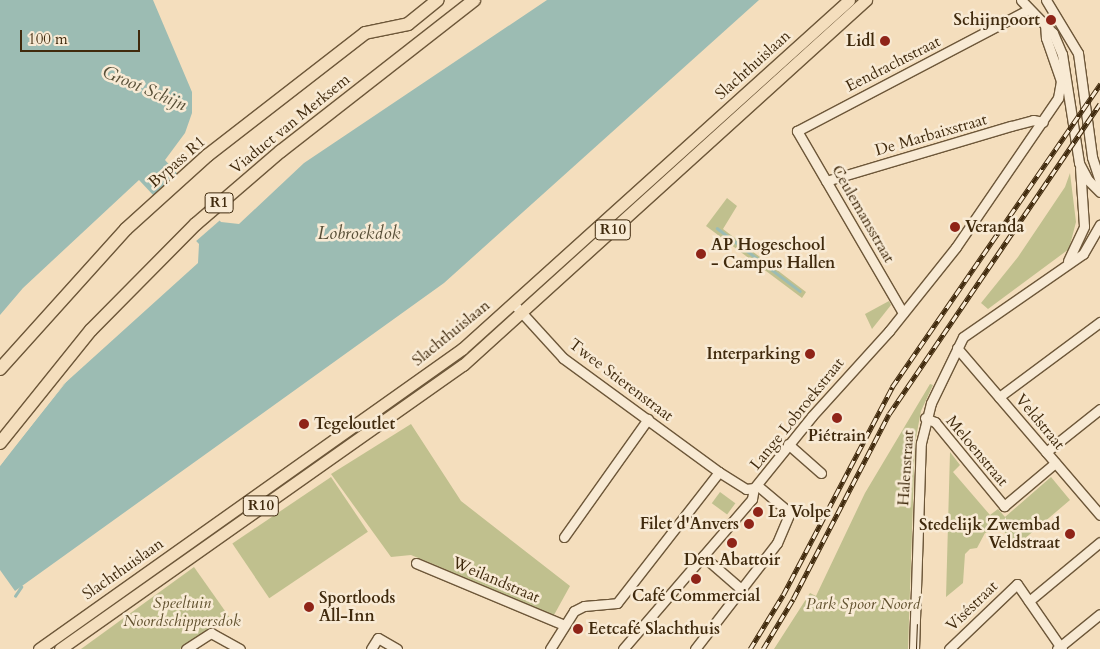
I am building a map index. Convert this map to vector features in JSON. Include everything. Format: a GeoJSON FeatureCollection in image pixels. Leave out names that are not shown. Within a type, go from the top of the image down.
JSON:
{"type":"FeatureCollection","features":[{"type":"Feature","properties":{"kind":"highway","name":"Bypass R1"},"geometry":{"type":"LineString","coordinates":[[0,369],[126,229],[208,156],[365,33],[408,24],[438,0]]}},
{"type":"Feature","properties":{"kind":"highway","name":"Viaduct van Merksem"},"geometry":{"type":"LineString","coordinates":[[0,443],[91,330],[201,219],[280,151],[474,0]]}},
{"type":"Feature","properties":{"kind":"main road","name":"Slachthuislaan"},"geometry":{"type":"LineString","coordinates":[[39,649],[462,349],[849,0]]}},
{"type":"Feature","properties":{"kind":"main road","name":"Slachthuislaan"},"geometry":{"type":"LineString","coordinates":[[60,649],[463,366],[866,0]]}},
{"type":"Feature","properties":{"kind":"street"},"geometry":{"type":"LineString","coordinates":[[1021,0],[1053,33],[1065,65],[1079,162],[1084,226],[1068,262]]}},
{"type":"Feature","properties":{"kind":"street"},"geometry":{"type":"LineString","coordinates":[[1046,0],[1078,53],[1092,157],[1100,182]]}},
{"type":"Feature","properties":{"kind":"street","name":"Eendrachtstraat"},"geometry":{"type":"LineString","coordinates":[[797,131],[1029,10]]}},
{"type":"Feature","properties":{"kind":"street","name":"Lange Lobroekstraat"},"geometry":{"type":"LineString","coordinates":[[719,472],[746,489],[756,487],[788,444],[904,313],[956,247],[1058,98],[1061,88],[1045,24]]}},
{"type":"Feature","properties":{"kind":"street","name":"De Marbaixstraat"},"geometry":{"type":"LineString","coordinates":[[826,181],[1033,120],[1043,122]]}},
{"type":"Feature","properties":{"kind":"street","name":"Ceulemansstraat"},"geometry":{"type":"LineString","coordinates":[[797,131],[904,313]]}},
{"type":"Feature","properties":{"kind":"street"},"geometry":{"type":"LineString","coordinates":[[1079,162],[1088,180],[1100,192]]}},
{"type":"Feature","properties":{"kind":"street","name":"Halenstraat"},"geometry":{"type":"LineString","coordinates":[[914,649],[920,449],[925,418],[957,348],[972,329],[1087,250],[1100,224]]}},
{"type":"Feature","properties":{"kind":"street","name":"Twee Stierenstraat"},"geometry":{"type":"LineString","coordinates":[[513,303],[564,358],[719,472]]}},
{"type":"Feature","properties":{"kind":"street"},"geometry":{"type":"LineString","coordinates":[[999,397],[1100,322]]}},
{"type":"Feature","properties":{"kind":"street","name":"Veldstraat"},"geometry":{"type":"LineString","coordinates":[[957,348],[1100,515]]}},
{"type":"Feature","properties":{"kind":"street"},"geometry":{"type":"LineString","coordinates":[[1046,452],[1100,409]]}},
{"type":"Feature","properties":{"kind":"street","name":"Meloenstraat"},"geometry":{"type":"LineString","coordinates":[[925,418],[935,422],[1004,506],[1055,463]]}},
{"type":"Feature","properties":{"kind":"street"},"geometry":{"type":"LineString","coordinates":[[564,537],[648,419]]}},
{"type":"Feature","properties":{"kind":"street"},"geometry":{"type":"LineString","coordinates":[[788,444],[821,473]]}},
{"type":"Feature","properties":{"kind":"street"},"geometry":{"type":"LineString","coordinates":[[550,649],[574,611],[584,606],[617,604],[719,472]]}},
{"type":"Feature","properties":{"kind":"street"},"geometry":{"type":"LineString","coordinates":[[623,649],[752,499],[756,487],[790,513],[777,543],[695,649]]}},
{"type":"Feature","properties":{"kind":"street"},"geometry":{"type":"LineString","coordinates":[[1100,542],[1029,601],[1060,648],[1100,614]]}},
{"type":"Feature","properties":{"kind":"street"},"geometry":{"type":"LineString","coordinates":[[703,556],[741,588]]}},
{"type":"Feature","properties":{"kind":"street","name":"Weilandstraat"},"geometry":{"type":"LineString","coordinates":[[416,563],[564,625]]}},
{"type":"Feature","properties":{"kind":"street","name":"Viséstraat"},"geometry":{"type":"LineString","coordinates":[[949,649],[1017,584],[1029,601]]}},
{"type":"Feature","properties":{"kind":"street"},"geometry":{"type":"LineString","coordinates":[[186,649],[211,633],[240,649]]}},
{"type":"Feature","properties":{"kind":"street"},"geometry":{"type":"LineString","coordinates":[[371,649],[378,638],[397,649]]}},
{"type":"Feature","properties":{"kind":"green space"},"geometry":{"type":"Polygon","coordinates":[[[1070,173],[1076,222],[1069,249],[988,309],[981,303],[1018,257],[1065,187],[1070,173]]]}},
{"type":"Feature","properties":{"kind":"green space"},"geometry":{"type":"Polygon","coordinates":[[[727,198],[737,206],[723,229],[806,292],[802,298],[706,226],[727,198]]]}},
{"type":"Feature","properties":{"kind":"green space"},"geometry":{"type":"Polygon","coordinates":[[[889,301],[891,305],[872,329],[865,314],[889,301]]]}},
{"type":"Feature","properties":{"kind":"green space","name":"Park Spoor Noord"},"geometry":{"type":"Polygon","coordinates":[[[930,384],[933,385],[921,411],[915,443],[908,649],[774,649],[810,593],[816,596],[865,493],[930,384]]]}},
{"type":"Feature","properties":{"kind":"green space"},"geometry":{"type":"Polygon","coordinates":[[[411,424],[461,501],[570,586],[554,615],[411,555],[391,557],[331,474],[411,424]]]}},
{"type":"Feature","properties":{"kind":"green space"},"geometry":{"type":"Polygon","coordinates":[[[950,452],[960,465],[953,472],[990,515],[998,509],[1005,517],[1051,477],[1070,500],[1016,546],[1002,529],[985,533],[977,548],[970,549],[965,554],[963,583],[946,597],[950,452]]]}},
{"type":"Feature","properties":{"kind":"green space"},"geometry":{"type":"Polygon","coordinates":[[[331,477],[368,532],[269,598],[232,544],[331,477]]]}},
{"type":"Feature","properties":{"kind":"green space"},"geometry":{"type":"Polygon","coordinates":[[[720,492],[735,503],[727,514],[712,503],[720,492]]]}},
{"type":"Feature","properties":{"kind":"green space","name":"Speeltuin Noordschippersdok"},"geometry":{"type":"Polygon","coordinates":[[[194,567],[230,618],[180,649],[81,649],[194,567]]]}},
{"type":"Feature","properties":{"kind":"water","name":"Lobroekdok"},"geometry":{"type":"Polygon","coordinates":[[[0,0],[153,0],[192,92],[192,113],[185,133],[165,160],[221,222],[239,224],[304,163],[547,0],[759,0],[444,283],[15,591],[0,570],[0,466],[64,384],[198,263],[199,244],[139,180],[23,288],[0,315],[0,0]]]}},
{"type":"Feature","properties":{"kind":"pier"},"geometry":{"type":"Polygon","coordinates":[[[187,180],[221,219],[192,244],[158,205],[187,180]]]}},
{"type":"Feature","properties":{"kind":"pier"},"geometry":{"type":"Polygon","coordinates":[[[75,371],[8,455],[0,466],[6,453],[75,371]]]}},
{"type":"Feature","properties":{"kind":"waterway"},"geometry":{"type":"LineString","coordinates":[[717,228],[800,291]]}},
{"type":"Feature","properties":{"kind":"waterway"},"geometry":{"type":"LineString","coordinates":[[15,596],[21,587]]}},
{"type":"Feature","properties":{"kind":"tram line"},"geometry":{"type":"LineString","coordinates":[[916,649],[917,624]]}},
{"type":"Feature","properties":{"kind":"railway"},"geometry":{"type":"LineString","coordinates":[[750,649],[783,595],[892,387],[1100,84]]}},
{"type":"Feature","properties":{"kind":"railway"},"geometry":{"type":"LineString","coordinates":[[763,649],[793,599],[889,414],[1100,104]]}},
{"type":"Feature","properties":{"kind":"place","name":"Schijnpoort"},"geometry":{"type":"Point","coordinates":[1051,20]}},
{"type":"Feature","properties":{"kind":"place","name":"Lidl"},"geometry":{"type":"Point","coordinates":[885,41]}},
{"type":"Feature","properties":{"kind":"place","name":"Veranda"},"geometry":{"type":"Point","coordinates":[955,227]}},
{"type":"Feature","properties":{"kind":"place","name":"AP Hogeschool - Campus Hallen"},"geometry":{"type":"Point","coordinates":[701,254]}},
{"type":"Feature","properties":{"kind":"place","name":"Interparking"},"geometry":{"type":"Point","coordinates":[810,354]}},
{"type":"Feature","properties":{"kind":"place","name":"Piétrain"},"geometry":{"type":"Point","coordinates":[837,418]}},
{"type":"Feature","properties":{"kind":"place","name":"Tegeloutlet"},"geometry":{"type":"Point","coordinates":[304,424]}},
{"type":"Feature","properties":{"kind":"place","name":"La Volpe"},"geometry":{"type":"Point","coordinates":[758,512]}},
{"type":"Feature","properties":{"kind":"place","name":"Filet d'Anvers"},"geometry":{"type":"Point","coordinates":[749,524]}},
{"type":"Feature","properties":{"kind":"place","name":"Stedelijk Zwembad Veldstraat"},"geometry":{"type":"Point","coordinates":[1070,534]}},
{"type":"Feature","properties":{"kind":"place","name":"Den Abattoir"},"geometry":{"type":"Point","coordinates":[732,543]}},
{"type":"Feature","properties":{"kind":"place","name":"Café Commercial"},"geometry":{"type":"Point","coordinates":[696,579]}},
{"type":"Feature","properties":{"kind":"place","name":"Sportloods All-Inn"},"geometry":{"type":"Point","coordinates":[309,607]}},
{"type":"Feature","properties":{"kind":"place","name":"Eetcafé Slachthuis"},"geometry":{"type":"Point","coordinates":[578,629]}},
{"type":"Feature","properties":{"kind":"water label","name":"Groot Schijn"},"geometry":{"type":"Point","coordinates":[144,89]}}]}
